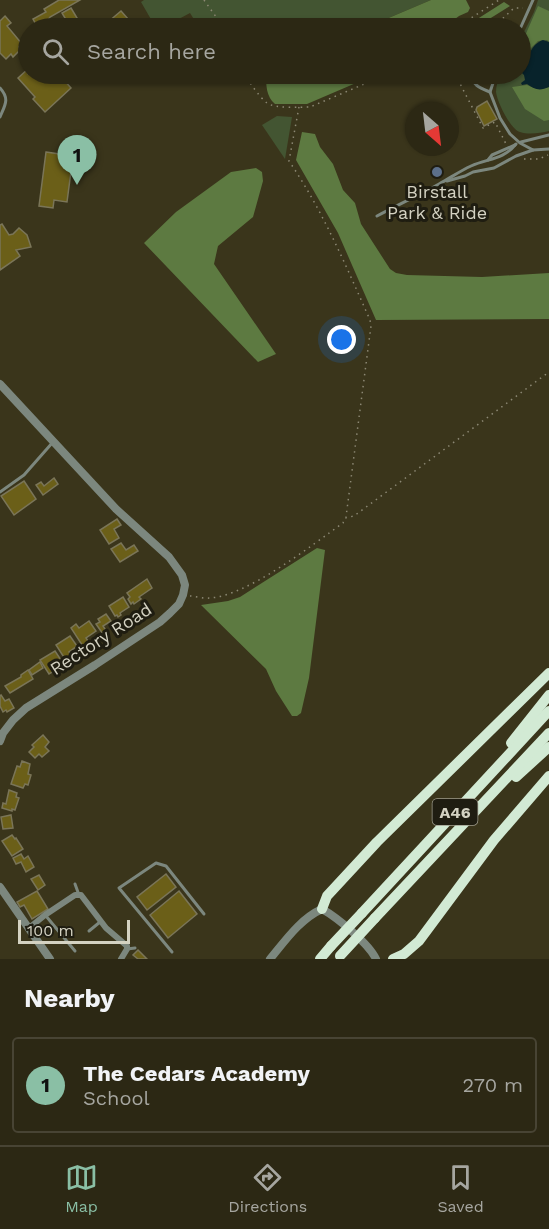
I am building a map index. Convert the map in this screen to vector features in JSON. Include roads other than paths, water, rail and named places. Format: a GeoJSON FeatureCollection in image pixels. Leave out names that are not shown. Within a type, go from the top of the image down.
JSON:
{"type":"FeatureCollection","features":[{"type":"Feature","properties":{"kind":"highway"},"geometry":{"type":"LineString","coordinates":[[322,909],[327,896],[377,842],[549,673]]}},
{"type":"Feature","properties":{"kind":"highway"},"geometry":{"type":"LineString","coordinates":[[433,835],[549,695]]}},
{"type":"Feature","properties":{"kind":"highway","name":"A46"},"geometry":{"type":"LineString","coordinates":[[320,959],[549,711]]}},
{"type":"Feature","properties":{"kind":"highway","name":"A46"},"geometry":{"type":"LineString","coordinates":[[339,957],[549,733]]}},
{"type":"Feature","properties":{"kind":"highway"},"geometry":{"type":"LineString","coordinates":[[468,820],[549,747]]}},
{"type":"Feature","properties":{"kind":"highway"},"geometry":{"type":"LineString","coordinates":[[393,959],[404,954],[418,940],[494,840],[549,776]]}},
{"type":"Feature","properties":{"kind":"street"},"geometry":{"type":"LineString","coordinates":[[0,384],[54,442]]}},
{"type":"Feature","properties":{"kind":"street","name":"Rectory Road"},"geometry":{"type":"LineString","coordinates":[[0,741],[13,720],[26,708],[160,622],[179,604],[185,585],[177,567],[117,509],[54,442]]}},
{"type":"Feature","properties":{"kind":"street"},"geometry":{"type":"LineString","coordinates":[[0,888],[50,959]]}},
{"type":"Feature","properties":{"kind":"street"},"geometry":{"type":"LineString","coordinates":[[28,928],[75,895],[79,895],[84,898],[100,922],[126,946],[127,949],[121,959]]}},
{"type":"Feature","properties":{"kind":"street"},"geometry":{"type":"LineString","coordinates":[[270,959],[299,925],[312,913],[322,909],[333,915],[371,950],[376,959]]}},
{"type":"Feature","properties":{"kind":"lane"},"geometry":{"type":"LineString","coordinates":[[525,18],[533,0]]}},
{"type":"Feature","properties":{"kind":"lane"},"geometry":{"type":"LineString","coordinates":[[475,84],[478,88],[490,92]]}},
{"type":"Feature","properties":{"kind":"lane"},"geometry":{"type":"LineString","coordinates":[[493,84],[490,92],[503,123],[518,143],[533,150]]}},
{"type":"Feature","properties":{"kind":"lane"},"geometry":{"type":"LineString","coordinates":[[0,88],[6,98],[0,117]]}},
{"type":"Feature","properties":{"kind":"lane"},"geometry":{"type":"LineString","coordinates":[[488,160],[492,155],[507,147],[549,135]]}},
{"type":"Feature","properties":{"kind":"lane"},"geometry":{"type":"LineString","coordinates":[[377,216],[454,174],[510,152],[518,143]]}},
{"type":"Feature","properties":{"kind":"lane"},"geometry":{"type":"LineString","coordinates":[[443,182],[487,170],[533,150],[549,149]]}},
{"type":"Feature","properties":{"kind":"lane"},"geometry":{"type":"LineString","coordinates":[[0,492],[24,475],[54,442]]}},
{"type":"Feature","properties":{"kind":"lane"},"geometry":{"type":"LineString","coordinates":[[172,952],[119,888],[156,863],[166,866],[204,914]]}},
{"type":"Feature","properties":{"kind":"lane"},"geometry":{"type":"LineString","coordinates":[[75,884],[79,895]]}},
{"type":"Feature","properties":{"kind":"lane"},"geometry":{"type":"LineString","coordinates":[[45,915],[75,951]]}},
{"type":"Feature","properties":{"kind":"lane"},"geometry":{"type":"LineString","coordinates":[[89,931],[100,922]]}},
{"type":"Feature","properties":{"kind":"lane"},"geometry":{"type":"LineString","coordinates":[[127,949],[135,948]]}},
{"type":"Feature","properties":{"kind":"water"},"geometry":{"type":"Polygon","coordinates":[[[543,40],[549,42],[549,87],[543,89],[533,88],[527,84],[531,84],[531,52],[543,40]]]}},
{"type":"Feature","properties":{"kind":"place","name":"Birstall Park & Ride"},"geometry":{"type":"Point","coordinates":[437,172]}},
{"type":"Feature","properties":{"kind":"place","name":"The Cedars Academy"},"geometry":{"type":"Point","coordinates":[77,185]}}]}
